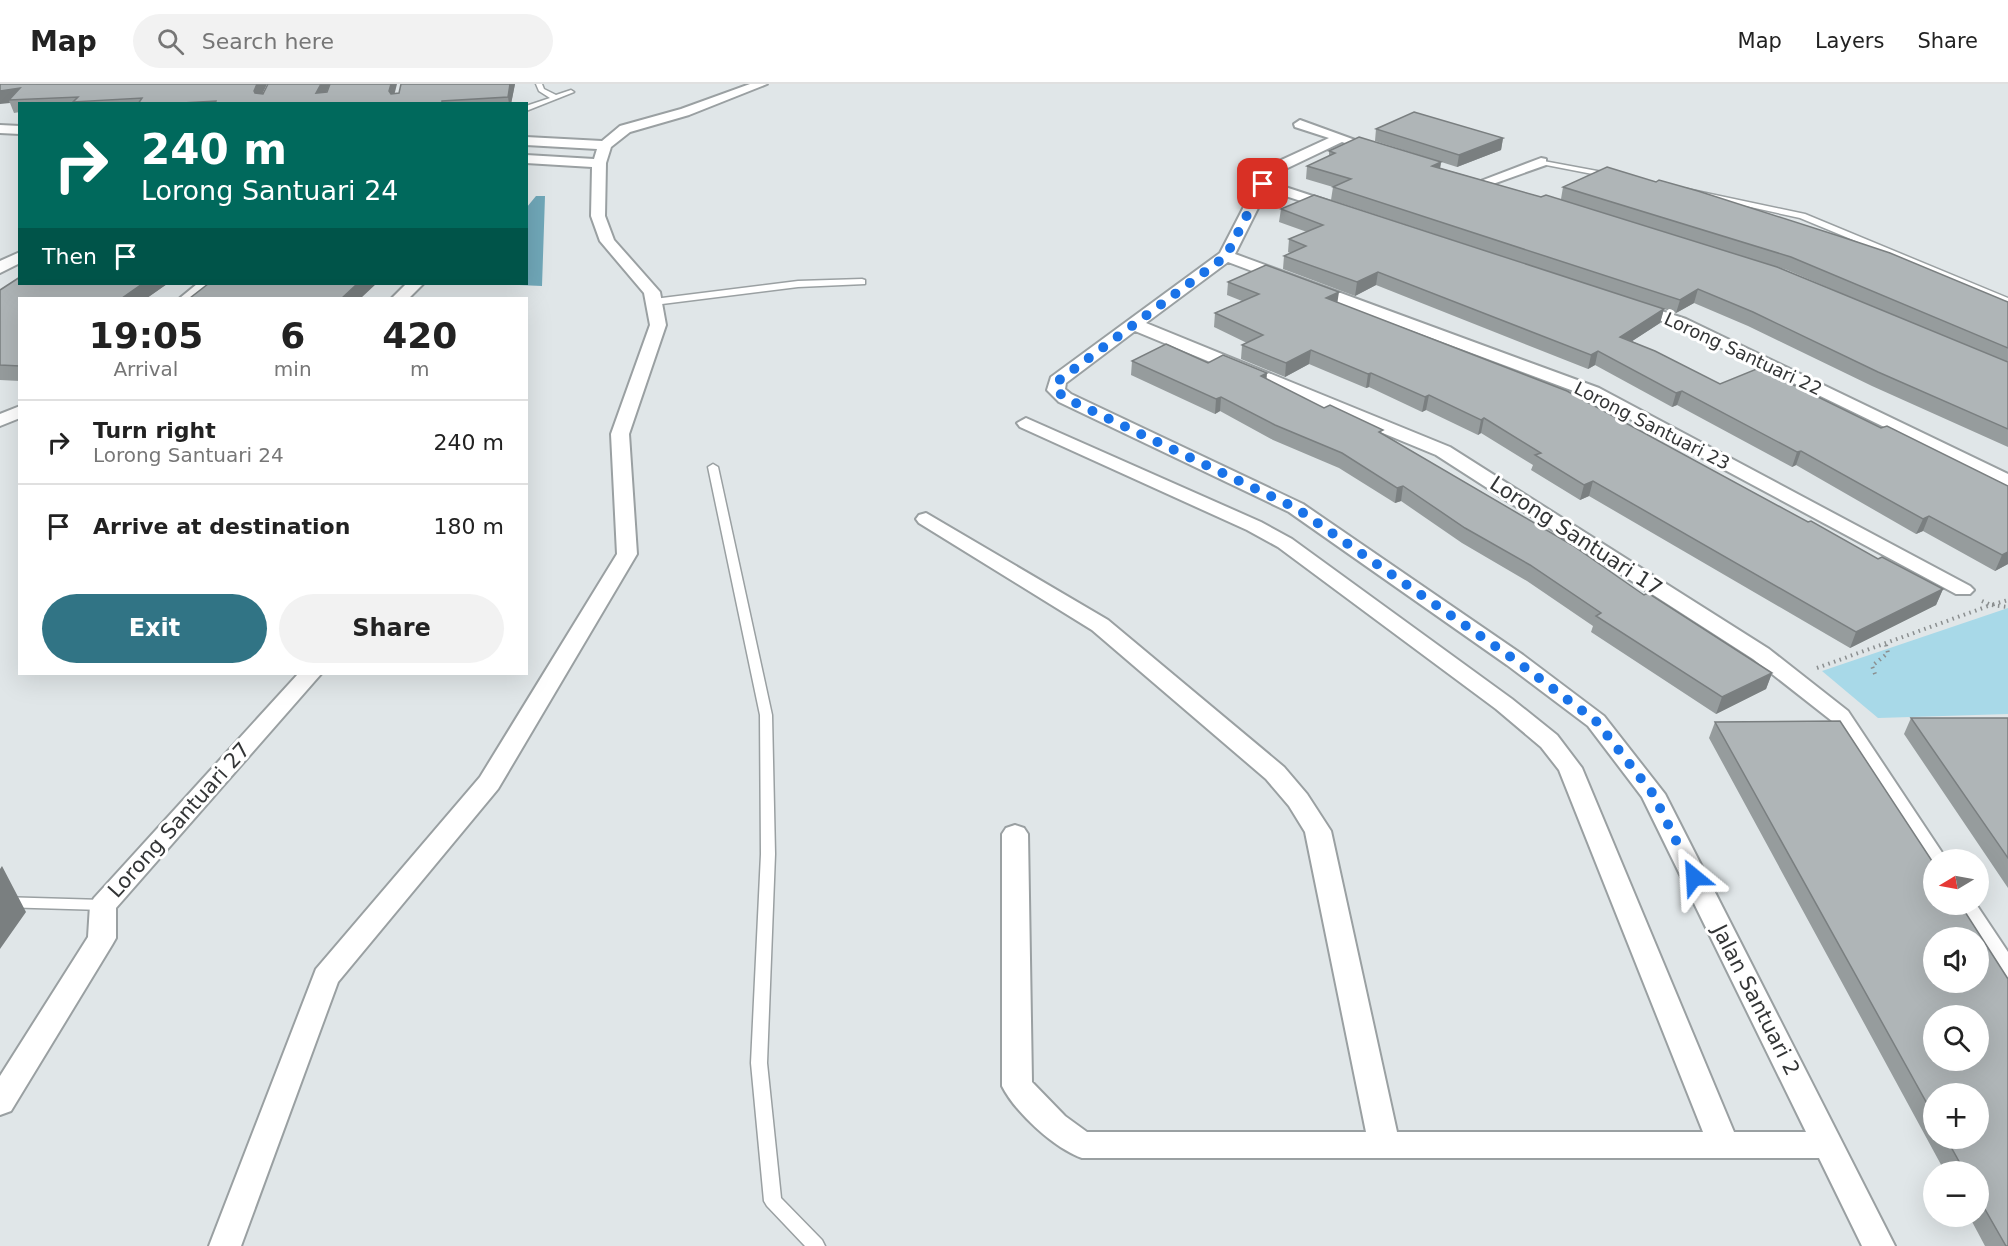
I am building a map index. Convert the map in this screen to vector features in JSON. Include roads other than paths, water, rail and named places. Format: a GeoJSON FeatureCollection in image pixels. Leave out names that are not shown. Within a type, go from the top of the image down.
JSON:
{"type":"FeatureCollection","features":[{"type":"Feature","properties":{"kind":"street"},"geometry":{"type":"LineString","coordinates":[[225,1246],[326,977],[489,783],[627,554],[620,434],[658,325],[652,292],[607,241],[598,216],[602,154],[625,129],[685,112],[761,84]]}},
{"type":"Feature","properties":{"kind":"street"},"geometry":{"type":"LineString","coordinates":[[1300,124],[1363,145]]}},
{"type":"Feature","properties":{"kind":"street"},"geometry":{"type":"LineString","coordinates":[[0,129],[18,130]]}},
{"type":"Feature","properties":{"kind":"street"},"geometry":{"type":"LineString","coordinates":[[1133,324],[1226,256],[1269,171],[1340,138]]}},
{"type":"Feature","properties":{"kind":"street"},"geometry":{"type":"LineString","coordinates":[[528,141],[602,154]]}},
{"type":"Feature","properties":{"kind":"street"},"geometry":{"type":"LineString","coordinates":[[528,159],[602,154]]}},
{"type":"Feature","properties":{"kind":"street"},"geometry":{"type":"LineString","coordinates":[[1508,189],[1480,180],[1541,162]]}},
{"type":"Feature","properties":{"kind":"street"},"geometry":{"type":"LineString","coordinates":[[1263,184],[1353,214]]}},
{"type":"Feature","properties":{"kind":"street","name":"Lorong Santuari 23"},"geometry":{"type":"LineString","coordinates":[[1226,256],[1593,392],[1963,590]]}},
{"type":"Feature","properties":{"kind":"street"},"geometry":{"type":"LineString","coordinates":[[0,268],[18,257]]}},
{"type":"Feature","properties":{"kind":"street"},"geometry":{"type":"LineString","coordinates":[[189,297],[205,285]]}},
{"type":"Feature","properties":{"kind":"street"},"geometry":{"type":"LineString","coordinates":[[401,297],[414,285]]}},
{"type":"Feature","properties":{"kind":"street","name":"Lorong Santuari 22"},"geometry":{"type":"LineString","coordinates":[[1623,303],[1680,322],[2008,481]]}},
{"type":"Feature","properties":{"kind":"street","name":"Jalan Santuari 2"},"geometry":{"type":"LineString","coordinates":[[1133,324],[1058,381],[1056,390],[1076,403],[1296,508],[1505,654],[1596,721],[1653,794],[1879,1246]]}},
{"type":"Feature","properties":{"kind":"street","name":"Lorong Santuari 17"},"geometry":{"type":"LineString","coordinates":[[1133,324],[1443,451],[1761,654],[1840,716],[1927,849]]}},
{"type":"Feature","properties":{"kind":"street"},"geometry":{"type":"LineString","coordinates":[[0,407],[18,410]]}},
{"type":"Feature","properties":{"kind":"street"},"geometry":{"type":"LineString","coordinates":[[0,422],[18,411]]}},
{"type":"Feature","properties":{"kind":"street"},"geometry":{"type":"LineString","coordinates":[[1026,423],[1254,526],[1285,543],[1504,704],[1549,741],[1570,768],[1724,1146]]}},
{"type":"Feature","properties":{"kind":"street"},"geometry":{"type":"LineString","coordinates":[[926,519],[1100,625],[1275,773],[1298,800],[1318,831],[1384,1145]]}},
{"type":"Feature","properties":{"kind":"street","name":"Lorong Santuari 27"},"geometry":{"type":"LineString","coordinates":[[0,1102],[102,938],[103,905],[309,675]]}},
{"type":"Feature","properties":{"kind":"street"},"geometry":{"type":"LineString","coordinates":[[1015,834],[1017,1086],[1054,1125],[1082,1145],[1828,1145]]}},
{"type":"Feature","properties":{"kind":"street"},"geometry":{"type":"LineString","coordinates":[[1969,915],[2008,975]]}},
{"type":"Feature","properties":{"kind":"lane"},"geometry":{"type":"LineString","coordinates":[[539,84],[541,90],[556,98]]}},
{"type":"Feature","properties":{"kind":"lane"},"geometry":{"type":"LineString","coordinates":[[528,108],[571,92]]}},
{"type":"Feature","properties":{"kind":"lane"},"geometry":{"type":"LineString","coordinates":[[1541,162],[1620,177]]}},
{"type":"Feature","properties":{"kind":"lane"},"geometry":{"type":"LineString","coordinates":[[1676,188],[1802,216],[2008,301]]}},
{"type":"Feature","properties":{"kind":"lane"},"geometry":{"type":"LineString","coordinates":[[654,302],[798,285],[862,282]]}},
{"type":"Feature","properties":{"kind":"lane"},"geometry":{"type":"LineString","coordinates":[[713,467],[766,715],[768,854],[759,1063],[773,1201],[816,1246]]}},
{"type":"Feature","properties":{"kind":"lane"},"geometry":{"type":"LineString","coordinates":[[0,902],[103,905]]}}]}
